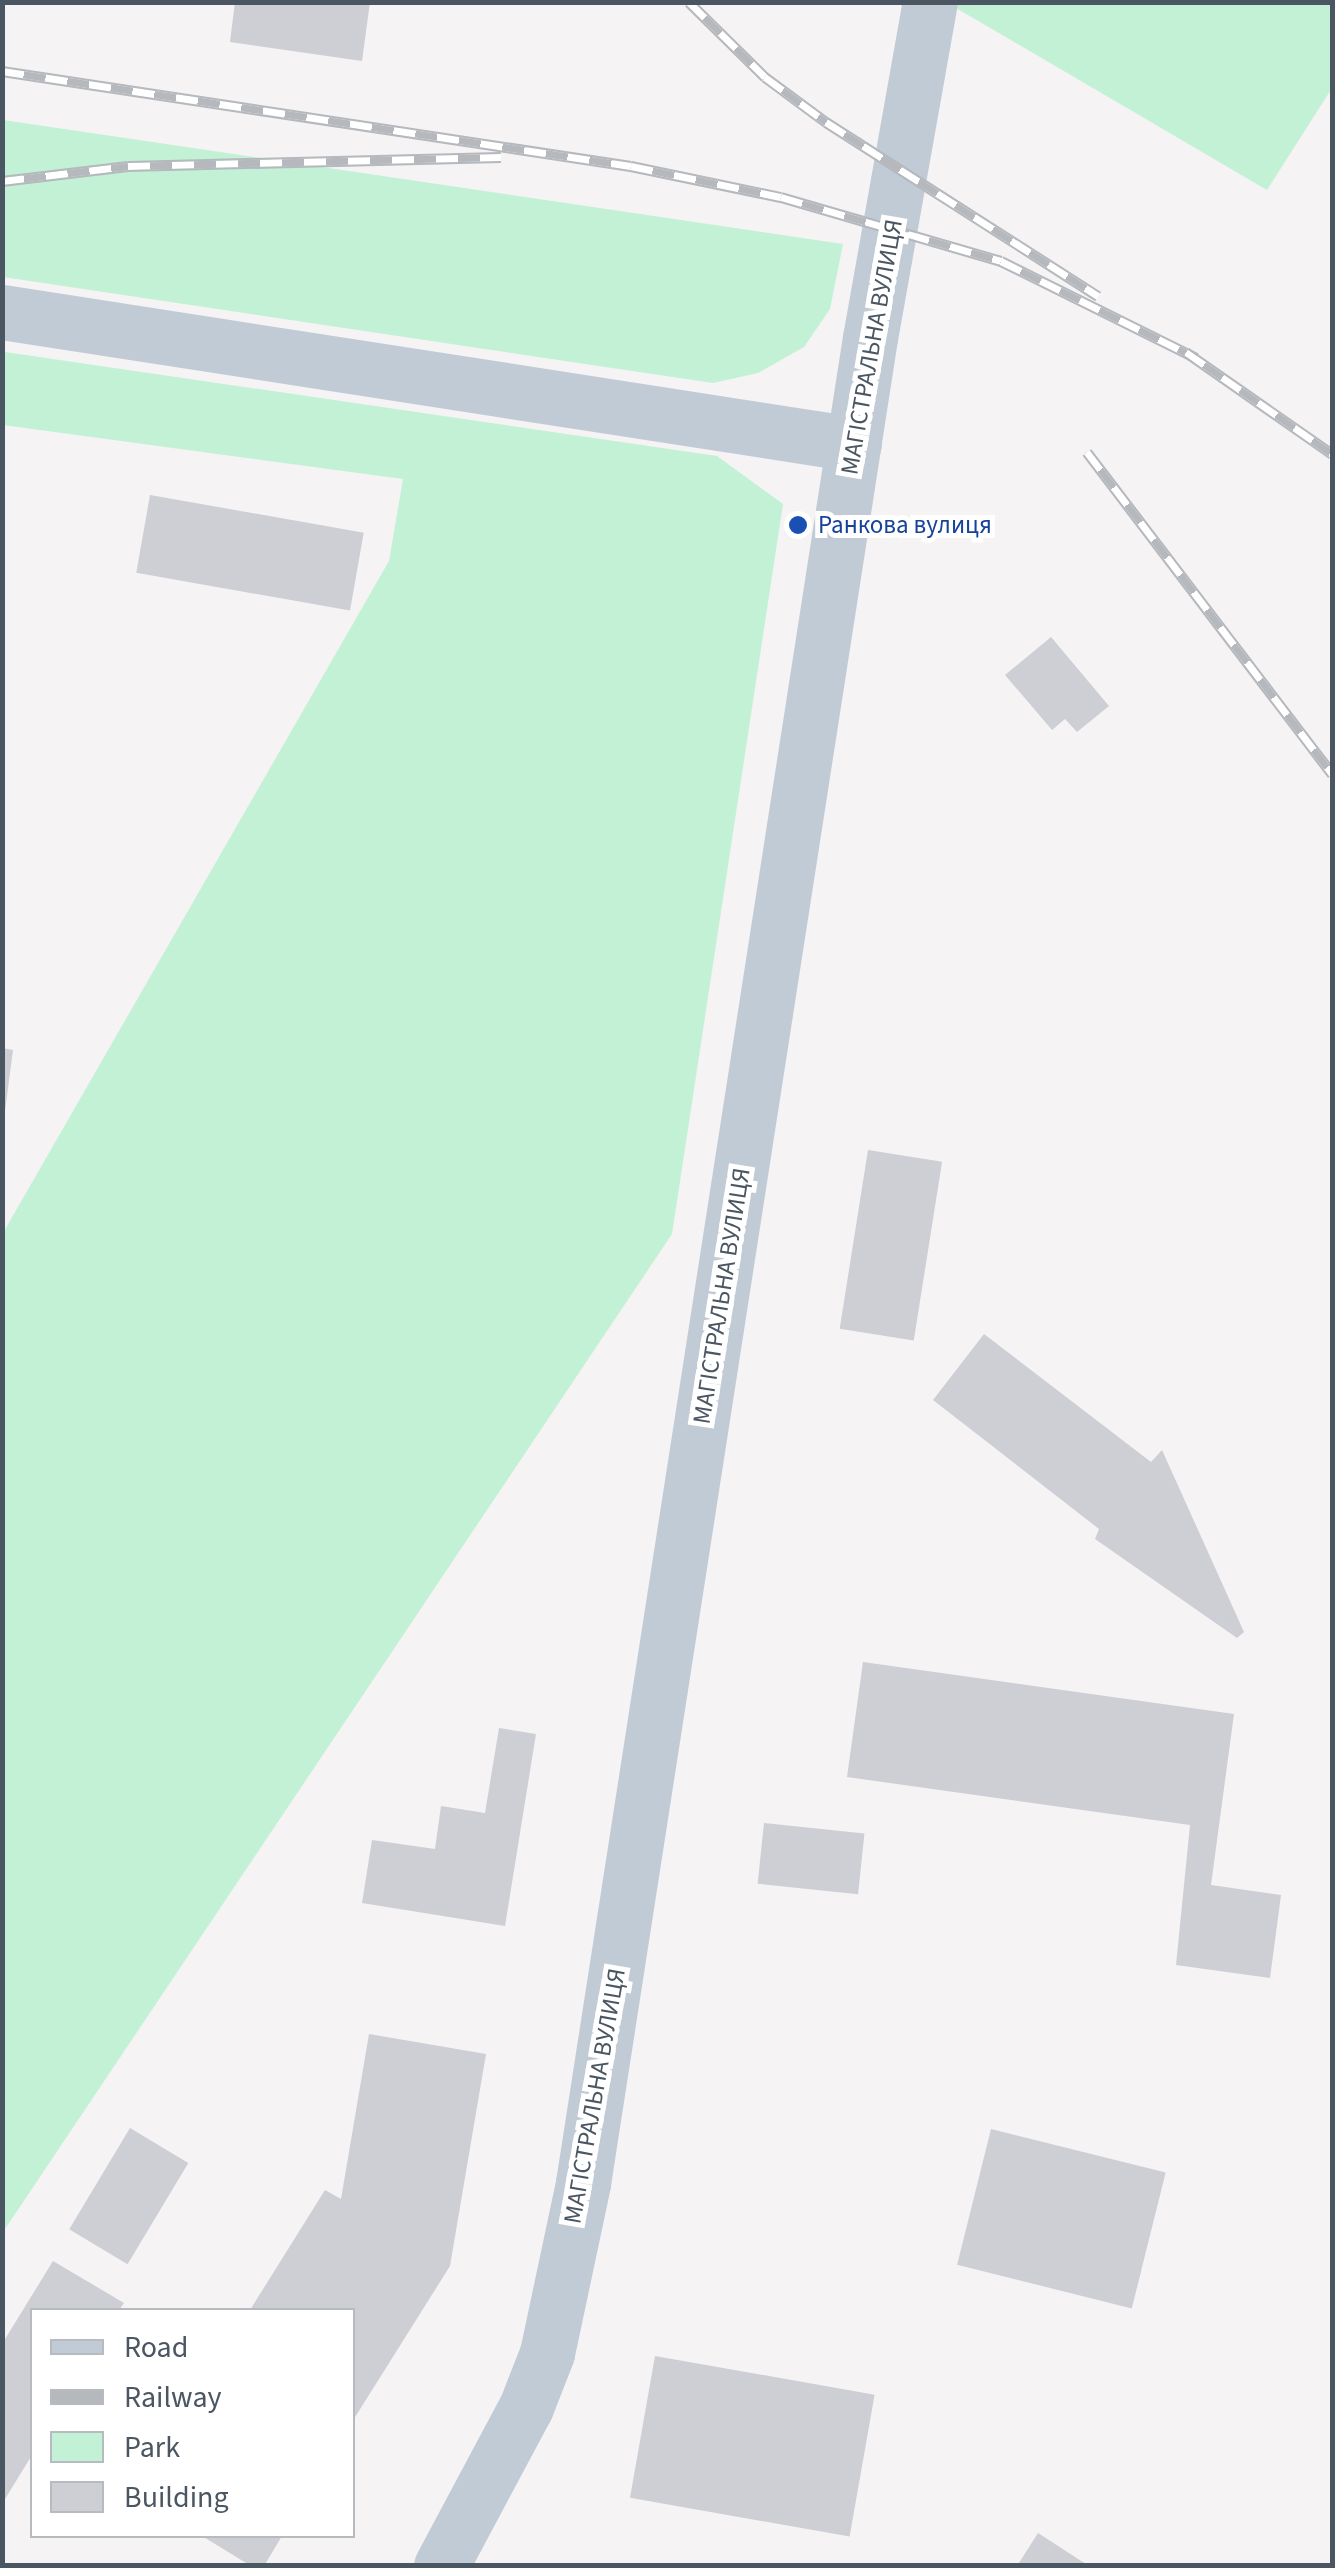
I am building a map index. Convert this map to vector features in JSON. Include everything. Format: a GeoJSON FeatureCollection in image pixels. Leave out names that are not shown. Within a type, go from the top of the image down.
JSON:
{"type":"FeatureCollection","features":[{"type":"Feature","properties":{"kind":"street","name":"МАГІСТРАЛЬНА ВУЛИЦЯ"},"geometry":{"type":"LineString","coordinates":[[441,2566],[526,2408],[546,2354],[582,2183],[854,444],[930,2]]}},
{"type":"Feature","properties":{"kind":"street"},"geometry":{"type":"LineString","coordinates":[[2,312],[854,444]]}},
{"type":"Feature","properties":{"kind":"green space"},"geometry":{"type":"Polygon","coordinates":[[[957,2],[1332,3],[1332,88],[1267,190],[956,8],[957,2]]]}},
{"type":"Feature","properties":{"kind":"green space"},"geometry":{"type":"Polygon","coordinates":[[[3,120],[843,244],[830,309],[804,347],[758,373],[713,383],[3,277],[3,120]]]}},
{"type":"Feature","properties":{"kind":"green space"},"geometry":{"type":"Polygon","coordinates":[[[5,352],[717,456],[783,504],[672,1234],[3,2232],[3,1233],[389,561],[403,479],[3,425],[5,352]]]}},
{"type":"Feature","properties":{"kind":"building"},"geometry":{"type":"Polygon","coordinates":[[[235,2],[370,2],[362,61],[230,42],[235,2]]]}},
{"type":"Feature","properties":{"kind":"building"},"geometry":{"type":"Polygon","coordinates":[[[150,495],[364,533],[350,610],[136,573],[150,495]]]}},
{"type":"Feature","properties":{"kind":"building"},"geometry":{"type":"Polygon","coordinates":[[[1051,637],[1109,706],[1077,732],[1065,719],[1052,730],[1005,675],[1051,637]]]}},
{"type":"Feature","properties":{"kind":"building"},"geometry":{"type":"Polygon","coordinates":[[[2,1048],[13,1050],[5,1111],[2,1111],[2,1048]]]}},
{"type":"Feature","properties":{"kind":"building"},"geometry":{"type":"Polygon","coordinates":[[[868,1150],[942,1162],[914,1341],[840,1329],[868,1150]]]}},
{"type":"Feature","properties":{"kind":"building"},"geometry":{"type":"Polygon","coordinates":[[[984,1334],[1151,1462],[1162,1450],[1244,1632],[1237,1638],[1095,1539],[1099,1529],[933,1400],[984,1334]]]}},
{"type":"Feature","properties":{"kind":"building"},"geometry":{"type":"Polygon","coordinates":[[[863,1662],[1234,1714],[1211,1885],[1281,1895],[1270,1978],[1176,1965],[1190,1825],[847,1777],[863,1662]]]}},
{"type":"Feature","properties":{"kind":"building"},"geometry":{"type":"Polygon","coordinates":[[[499,1728],[536,1734],[505,1926],[362,1903],[372,1840],[435,1849],[441,1806],[485,1813],[499,1728]]]}},
{"type":"Feature","properties":{"kind":"building"},"geometry":{"type":"Polygon","coordinates":[[[764,1823],[864,1834],[858,1894],[758,1884],[764,1823]]]}},
{"type":"Feature","properties":{"kind":"building"},"geometry":{"type":"Polygon","coordinates":[[[369,2034],[486,2054],[450,2266],[355,2417],[355,2308],[251,2308],[325,2190],[341,2199],[369,2034]]]}},
{"type":"Feature","properties":{"kind":"building"},"geometry":{"type":"Polygon","coordinates":[[[130,2128],[188,2163],[128,2264],[69,2229],[130,2128]]]}},
{"type":"Feature","properties":{"kind":"building"},"geometry":{"type":"Polygon","coordinates":[[[991,2129],[1166,2173],[1132,2308],[957,2265],[991,2129]]]}},
{"type":"Feature","properties":{"kind":"building"},"geometry":{"type":"Polygon","coordinates":[[[53,2261],[124,2303],[120,2308],[30,2308],[30,2458],[2,2504],[2,2344],[53,2261]]]}},
{"type":"Feature","properties":{"kind":"building"},"geometry":{"type":"Polygon","coordinates":[[[655,2356],[875,2395],[850,2537],[630,2498],[655,2356]]]}},
{"type":"Feature","properties":{"kind":"building"},"geometry":{"type":"Polygon","coordinates":[[[1038,2533],[1089,2566],[1017,2566],[1038,2533]]]}},
{"type":"Feature","properties":{"kind":"building"},"geometry":{"type":"Polygon","coordinates":[[[205,2538],[281,2538],[264,2566],[251,2566],[205,2538]]]}},
{"type":"Feature","properties":{"kind":"railway"},"geometry":{"type":"LineString","coordinates":[[689,2],[765,77],[826,122],[1098,296]]}},
{"type":"Feature","properties":{"kind":"railway"},"geometry":{"type":"LineString","coordinates":[[2,71],[631,166],[781,197],[1001,261],[1196,358]]}},
{"type":"Feature","properties":{"kind":"railway"},"geometry":{"type":"LineString","coordinates":[[2,181],[128,166],[501,157]]}},
{"type":"Feature","properties":{"kind":"railway"},"geometry":{"type":"LineString","coordinates":[[1186,352],[1332,454]]}},
{"type":"Feature","properties":{"kind":"railway"},"geometry":{"type":"LineString","coordinates":[[1087,452],[1332,774]]}},
{"type":"Feature","properties":{"kind":"place","name":"Ранкова вулиця"},"geometry":{"type":"Point","coordinates":[798,525]}}]}
